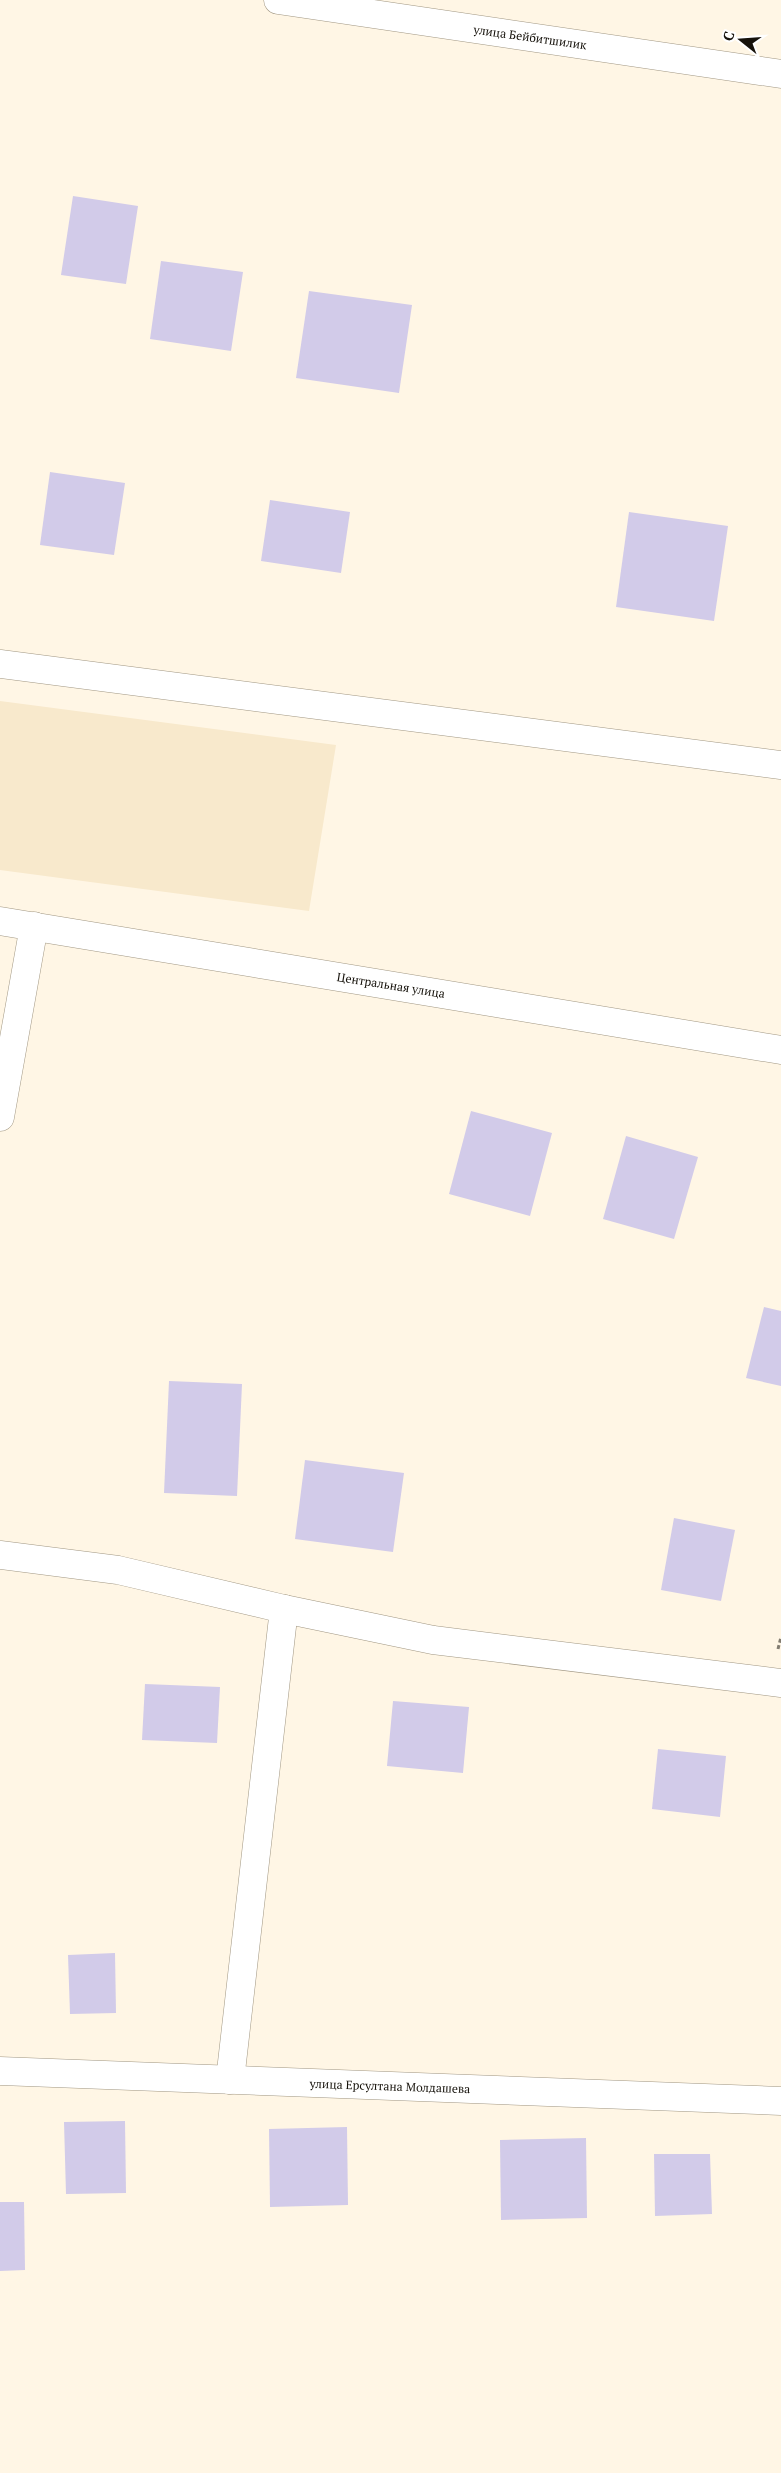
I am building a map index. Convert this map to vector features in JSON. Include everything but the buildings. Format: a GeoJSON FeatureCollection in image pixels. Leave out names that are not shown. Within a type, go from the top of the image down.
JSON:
{"type":"FeatureCollection","features":[{"type":"Feature","properties":{"kind":"street","name":"улица Бейбитшилик"},"geometry":{"type":"LineString","coordinates":[[278,0],[781,74]]}},
{"type":"Feature","properties":{"kind":"street"},"geometry":{"type":"LineString","coordinates":[[0,664],[781,765]]}},
{"type":"Feature","properties":{"kind":"street","name":"Центральная улица"},"geometry":{"type":"LineString","coordinates":[[0,921],[781,1050]]}},
{"type":"Feature","properties":{"kind":"street"},"geometry":{"type":"LineString","coordinates":[[0,1117],[34,926]]}},
{"type":"Feature","properties":{"kind":"street"},"geometry":{"type":"LineString","coordinates":[[0,1555],[118,1570],[284,1609],[433,1640],[781,1683]]}},
{"type":"Feature","properties":{"kind":"street"},"geometry":{"type":"LineString","coordinates":[[230,2080],[284,1609]]}},
{"type":"Feature","properties":{"kind":"street","name":"улица Ерсултана Молдашева"},"geometry":{"type":"LineString","coordinates":[[0,2071],[781,2101]]}},
{"type":"Feature","properties":{"kind":"shaded area"},"geometry":{"type":"Polygon","coordinates":[[[0,701],[336,745],[309,911],[0,870],[0,701]]]}}]}
